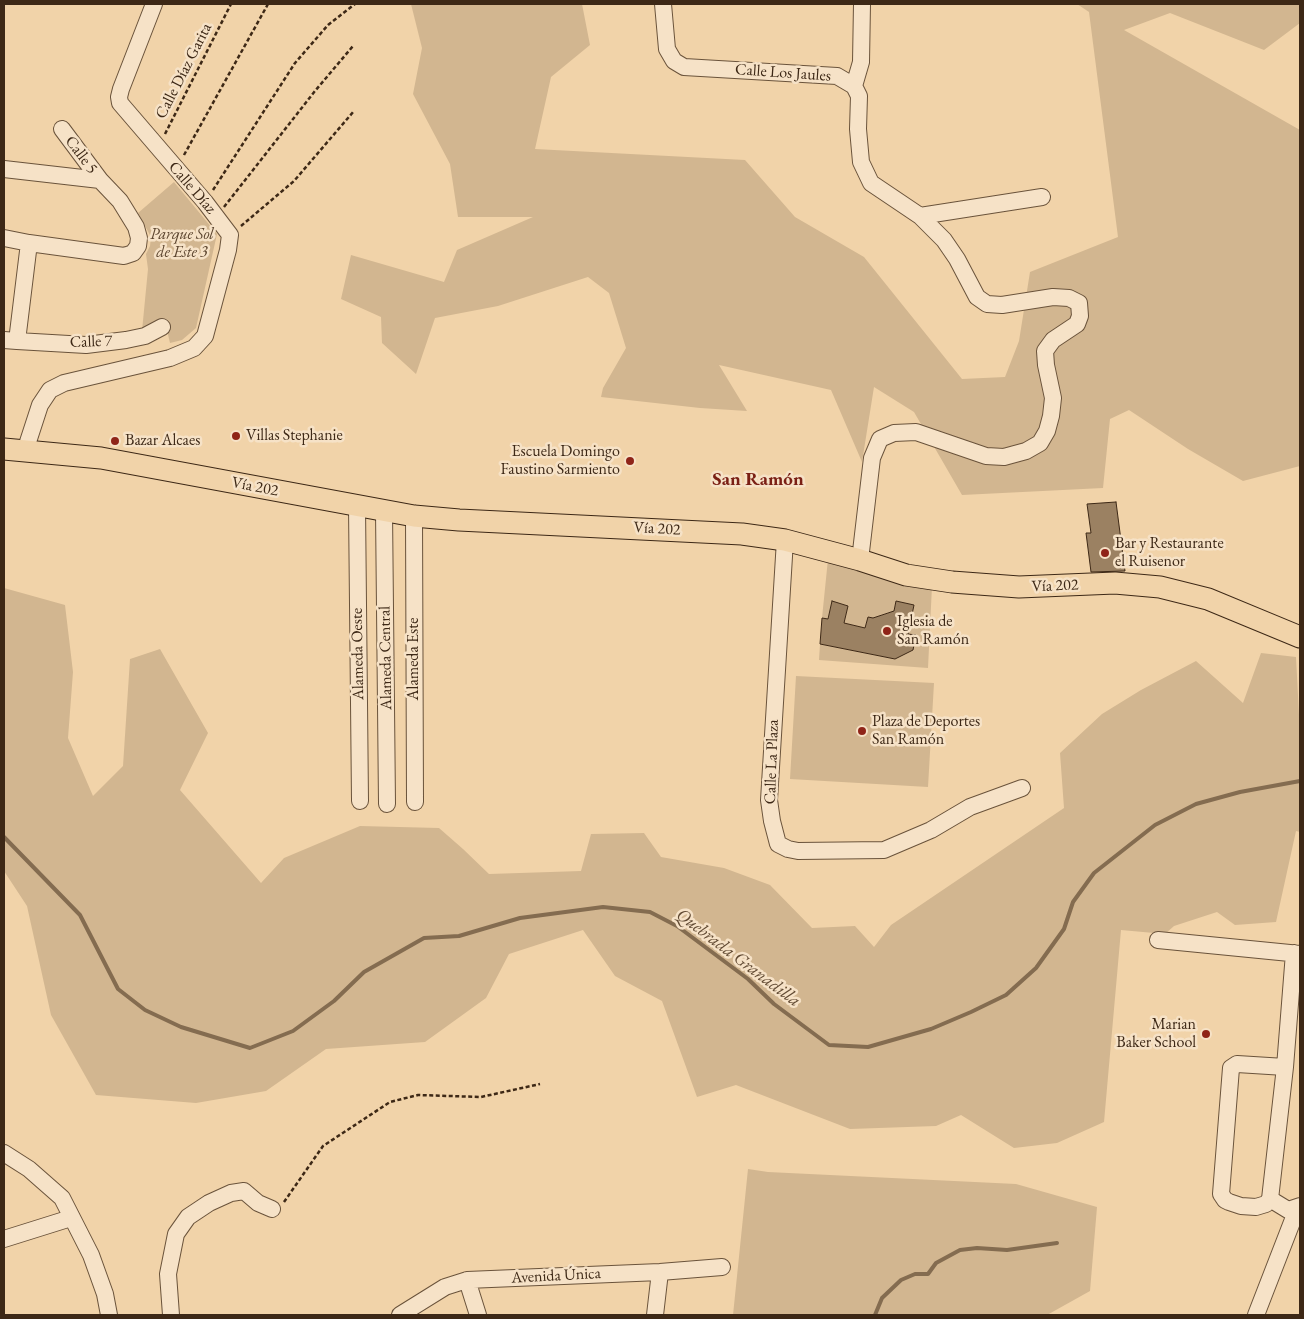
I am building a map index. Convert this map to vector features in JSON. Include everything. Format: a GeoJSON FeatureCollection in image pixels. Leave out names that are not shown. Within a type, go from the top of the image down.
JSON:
{"type":"FeatureCollection","features":[{"type":"Feature","properties":{"kind":"main road","name":"Vía 202"},"geometry":{"type":"LineString","coordinates":[[4,449],[110,460],[414,516],[459,520],[742,534],[784,540],[860,560],[906,575],[952,582],[1019,587],[1116,583],[1160,586],[1208,599],[1300,637]]}},
{"type":"Feature","properties":{"kind":"street","name":"Calle Díaz"},"geometry":{"type":"LineString","coordinates":[[154,4],[119,97],[120,103],[217,216],[230,235]]}},
{"type":"Feature","properties":{"kind":"street","name":"Calle Los Jaules"},"geometry":{"type":"LineString","coordinates":[[663,4],[667,49],[674,61],[684,66],[837,76],[854,86],[858,96],[861,162],[871,183],[920,216],[944,240],[957,259],[977,297],[986,304],[1002,305],[1053,297],[1070,298],[1078,303],[1080,316],[1077,324],[1053,340],[1046,351],[1046,365],[1053,398],[1047,431],[1040,443],[1026,451],[1004,456],[986,456],[916,432],[894,433],[880,440],[872,458],[860,560]]}},
{"type":"Feature","properties":{"kind":"street"},"geometry":{"type":"LineString","coordinates":[[854,86],[861,62],[862,4]]}},
{"type":"Feature","properties":{"kind":"street","name":"Calle 5"},"geometry":{"type":"LineString","coordinates":[[4,238],[124,256],[133,253],[138,246],[139,238],[136,227],[120,201],[100,180],[62,129]]}},
{"type":"Feature","properties":{"kind":"street"},"geometry":{"type":"LineString","coordinates":[[4,169],[100,180]]}},
{"type":"Feature","properties":{"kind":"street"},"geometry":{"type":"LineString","coordinates":[[920,216],[1042,197]]}},
{"type":"Feature","properties":{"kind":"street"},"geometry":{"type":"LineString","coordinates":[[25,451],[40,405],[50,390],[64,383],[170,358],[194,348],[204,336],[228,250],[230,235]]}},
{"type":"Feature","properties":{"kind":"street"},"geometry":{"type":"LineString","coordinates":[[10,341],[29,243]]}},
{"type":"Feature","properties":{"kind":"street","name":"Calle 7"},"geometry":{"type":"LineString","coordinates":[[10,341],[86,345],[144,336],[162,327]]}},
{"type":"Feature","properties":{"kind":"street","name":"Alameda Oeste"},"geometry":{"type":"LineString","coordinates":[[357,506],[360,802]]}},
{"type":"Feature","properties":{"kind":"street","name":"Alameda Central"},"geometry":{"type":"LineString","coordinates":[[384,511],[387,804]]}},
{"type":"Feature","properties":{"kind":"street","name":"Alameda Este"},"geometry":{"type":"LineString","coordinates":[[414,516],[415,802]]}},
{"type":"Feature","properties":{"kind":"street","name":"Calle La Plaza"},"geometry":{"type":"LineString","coordinates":[[784,540],[769,800],[778,844],[798,851],[884,850],[931,830],[970,807],[1022,788]]}},
{"type":"Feature","properties":{"kind":"street"},"geometry":{"type":"LineString","coordinates":[[1158,940],[1297,953],[1285,1067],[1270,1198],[1266,1204],[1256,1207],[1236,1205],[1222,1197],[1231,1068],[1237,1064],[1285,1067]]}},
{"type":"Feature","properties":{"kind":"street"},"geometry":{"type":"LineString","coordinates":[[4,1153],[29,1169],[62,1198],[91,1255],[105,1294],[109,1315]]}},
{"type":"Feature","properties":{"kind":"street"},"geometry":{"type":"LineString","coordinates":[[171,1315],[168,1274],[176,1234],[188,1217],[209,1203],[232,1193],[244,1192],[258,1203],[272,1208]]}},
{"type":"Feature","properties":{"kind":"street"},"geometry":{"type":"LineString","coordinates":[[1270,1198],[1288,1210],[1300,1208]]}},
{"type":"Feature","properties":{"kind":"street"},"geometry":{"type":"LineString","coordinates":[[1256,1315],[1294,1217],[1300,1208]]}},
{"type":"Feature","properties":{"kind":"street"},"geometry":{"type":"LineString","coordinates":[[4,1239],[71,1218]]}},
{"type":"Feature","properties":{"kind":"street","name":"Avenida Única"},"geometry":{"type":"LineString","coordinates":[[400,1315],[445,1287],[467,1280],[660,1272],[722,1267]]}},
{"type":"Feature","properties":{"kind":"street"},"geometry":{"type":"LineString","coordinates":[[655,1315],[660,1272]]}},
{"type":"Feature","properties":{"kind":"street"},"geometry":{"type":"LineString","coordinates":[[467,1280],[478,1315]]}},
{"type":"Feature","properties":{"kind":"path","name":"Calle Díaz Garita"},"geometry":{"type":"LineString","coordinates":[[158,148],[231,4]]}},
{"type":"Feature","properties":{"kind":"path"},"geometry":{"type":"LineString","coordinates":[[176,169],[208,108],[268,4]]}},
{"type":"Feature","properties":{"kind":"path"},"geometry":{"type":"LineString","coordinates":[[205,202],[295,63],[328,25],[355,4]]}},
{"type":"Feature","properties":{"kind":"path"},"geometry":{"type":"LineString","coordinates":[[217,216],[315,91],[353,46]]}},
{"type":"Feature","properties":{"kind":"path"},"geometry":{"type":"LineString","coordinates":[[230,235],[294,181],[354,111]]}},
{"type":"Feature","properties":{"kind":"path"},"geometry":{"type":"LineString","coordinates":[[272,1208],[283,1203],[324,1146],[390,1102],[418,1095],[480,1097],[540,1084]]}},
{"type":"Feature","properties":{"kind":"green space"},"geometry":{"type":"Polygon","coordinates":[[[411,4],[582,4],[590,45],[551,77],[535,149],[745,160],[795,217],[864,257],[962,379],[1005,377],[1019,341],[1030,272],[1118,237],[1089,12],[1077,4],[1300,4],[1300,23],[1264,50],[1170,13],[1124,30],[1300,130],[1300,466],[1243,481],[1188,449],[1129,410],[1110,419],[1103,488],[962,495],[914,412],[874,387],[862,462],[831,390],[719,365],[747,411],[601,397],[603,388],[626,348],[609,293],[588,277],[498,306],[435,318],[416,374],[382,343],[381,317],[341,299],[351,255],[444,282],[457,250],[533,217],[458,217],[450,164],[413,94],[422,48],[411,4]]]}},
{"type":"Feature","properties":{"kind":"green space","name":"Parque Sol de Este 3"},"geometry":{"type":"Polygon","coordinates":[[[174,182],[217,234],[196,328],[182,340],[170,343],[165,322],[142,331],[148,269],[146,254],[150,246],[151,237],[138,213],[174,182]]]}},
{"type":"Feature","properties":{"kind":"green space"},"geometry":{"type":"Polygon","coordinates":[[[828,559],[932,586],[928,668],[819,660],[820,644],[895,659],[913,650],[916,635],[908,634],[914,605],[896,601],[893,615],[890,612],[881,615],[881,621],[868,617],[865,628],[844,623],[848,606],[832,601],[828,619],[822,618],[828,559]]]}},
{"type":"Feature","properties":{"kind":"green space"},"geometry":{"type":"Polygon","coordinates":[[[4,588],[65,605],[73,672],[68,738],[93,796],[123,766],[130,659],[160,649],[208,733],[180,790],[261,883],[284,858],[360,826],[439,828],[489,874],[581,871],[591,834],[644,833],[661,857],[724,868],[770,885],[812,928],[855,926],[874,947],[891,925],[1064,808],[1060,753],[1102,714],[1141,690],[1196,661],[1243,703],[1261,653],[1296,657],[1300,734],[1300,832],[1296,831],[1276,922],[1235,925],[1217,912],[1174,926],[1165,934],[1121,930],[1104,1122],[1057,1143],[1014,1148],[961,1115],[936,1126],[850,1129],[736,1085],[697,1097],[662,1001],[615,976],[583,930],[509,954],[486,998],[425,1042],[326,1049],[266,1091],[196,1103],[96,1095],[51,1015],[27,906],[4,871],[4,588]]]}},
{"type":"Feature","properties":{"kind":"green space","name":"Plaza de Deportes San Ramón"},"geometry":{"type":"Polygon","coordinates":[[[796,676],[934,683],[928,787],[790,779],[796,676]]]}},
{"type":"Feature","properties":{"kind":"green space"},"geometry":{"type":"Polygon","coordinates":[[[748,1169],[768,1172],[1016,1184],[1097,1207],[1090,1291],[1047,1315],[733,1315],[748,1169]]]}},
{"type":"Feature","properties":{"kind":"building","name":"Bar y Restaurante el Ruisenor"},"geometry":{"type":"Polygon","coordinates":[[[1116,502],[1125,571],[1091,572],[1086,533],[1091,533],[1087,504],[1116,502]]]}},
{"type":"Feature","properties":{"kind":"building"},"geometry":{"type":"Polygon","coordinates":[[[832,601],[848,606],[844,623],[865,628],[868,617],[873,618],[894,611],[896,601],[914,605],[908,634],[916,635],[913,650],[895,659],[820,644],[822,618],[828,619],[832,601]]]}},
{"type":"Feature","properties":{"kind":"waterway","name":"Quebrada Granadilla"},"geometry":{"type":"LineString","coordinates":[[4,837],[80,915],[118,989],[145,1010],[181,1027],[250,1048],[293,1031],[334,1001],[364,972],[424,938],[459,936],[520,918],[603,907],[650,912],[677,926],[748,979],[774,1004],[829,1045],[868,1047],[931,1029],[1006,995],[1036,968],[1064,929],[1073,902],[1094,873],[1155,825],[1196,804],[1240,792],[1300,781]]}},
{"type":"Feature","properties":{"kind":"waterway"},"geometry":{"type":"LineString","coordinates":[[875,1315],[882,1298],[901,1280],[915,1274],[928,1274],[936,1263],[960,1250],[977,1248],[1007,1250],[1057,1243]]}},
{"type":"Feature","properties":{"kind":"place","name":"Villas Stephanie"},"geometry":{"type":"Point","coordinates":[236,436]}},
{"type":"Feature","properties":{"kind":"place","name":"Bazar Alcaes"},"geometry":{"type":"Point","coordinates":[115,441]}},
{"type":"Feature","properties":{"kind":"place","name":"Escuela Domingo Faustino Sarmiento"},"geometry":{"type":"Point","coordinates":[630,461]}},
{"type":"Feature","properties":{"kind":"place","name":"Bar y Restaurante el Ruisenor"},"geometry":{"type":"Point","coordinates":[1105,553]}},
{"type":"Feature","properties":{"kind":"place","name":"Iglesia de San Ramón"},"geometry":{"type":"Point","coordinates":[887,631]}},
{"type":"Feature","properties":{"kind":"place","name":"Plaza de Deportes San Ramón"},"geometry":{"type":"Point","coordinates":[862,731]}},
{"type":"Feature","properties":{"kind":"place","name":"Marian Baker School"},"geometry":{"type":"Point","coordinates":[1206,1034]}},
{"type":"Feature","properties":{"kind":"district","name":"San Ramón"},"geometry":{"type":"Point","coordinates":[758,480]}}]}
